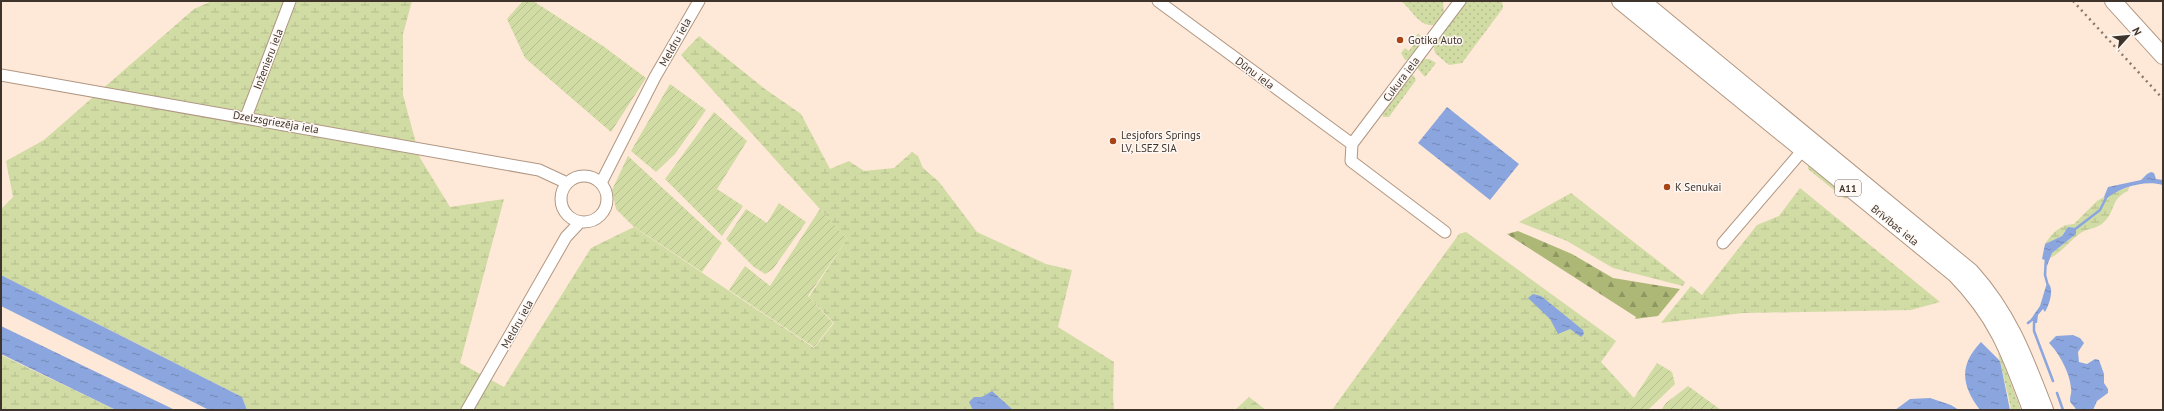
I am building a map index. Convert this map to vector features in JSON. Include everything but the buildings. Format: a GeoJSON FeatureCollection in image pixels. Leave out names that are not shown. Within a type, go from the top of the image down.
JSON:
{"type":"FeatureCollection","features":[{"type":"Feature","properties":{"kind":"highway","name":"Brīvības iela"},"geometry":{"type":"LineString","coordinates":[[1620,1],[1802,151],[1943,264],[1978,298],[1996,326],[2005,344],[2031,410]]}},
{"type":"Feature","properties":{"kind":"highway","name":"Brīvības iela"},"geometry":{"type":"LineString","coordinates":[[1642,1],[1971,272],[1988,291],[2011,327],[2045,410]]}},
{"type":"Feature","properties":{"kind":"highway"},"geometry":{"type":"LineString","coordinates":[[2113,1],[2163,56]]}},
{"type":"Feature","properties":{"kind":"street","name":"Inženieru iela"},"geometry":{"type":"LineString","coordinates":[[246,117],[290,1]]}},
{"type":"Feature","properties":{"kind":"street","name":"Meldru iela"},"geometry":{"type":"LineString","coordinates":[[597,180],[608,167],[699,1]]}},
{"type":"Feature","properties":{"kind":"street","name":"Dūņu iela"},"geometry":{"type":"LineString","coordinates":[[1158,1],[1352,144]]}},
{"type":"Feature","properties":{"kind":"street","name":"Cukura iela"},"geometry":{"type":"LineString","coordinates":[[1352,144],[1460,1]]}},
{"type":"Feature","properties":{"kind":"street","name":"Dzelzsgriezēja iela"},"geometry":{"type":"LineString","coordinates":[[1,75],[246,117],[538,170],[565,187]]}},
{"type":"Feature","properties":{"kind":"street"},"geometry":{"type":"LineString","coordinates":[[1352,144],[1351,161],[1445,232]]}},
{"type":"Feature","properties":{"kind":"street"},"geometry":{"type":"LineString","coordinates":[[1724,243],[1802,151]]}},
{"type":"Feature","properties":{"kind":"street"},"geometry":{"type":"LineString","coordinates":[[578,177],[597,180],[607,194],[606,208],[597,219],[590,222],[575,220],[562,206],[565,187],[578,177]]}},
{"type":"Feature","properties":{"kind":"street","name":"Meldru iela"},"geometry":{"type":"LineString","coordinates":[[467,410],[575,220]]}},
{"type":"Feature","properties":{"kind":"green space"},"geometry":{"type":"Polygon","coordinates":[[[212,1],[412,1],[403,34],[403,95],[420,158],[450,207],[504,199],[460,363],[504,387],[591,248],[634,227],[814,348],[834,323],[809,297],[847,239],[681,55],[699,36],[765,89],[801,114],[830,169],[849,161],[864,171],[894,168],[912,152],[918,156],[923,168],[939,182],[977,232],[1046,264],[1072,270],[1058,327],[1114,362],[1114,410],[247,410],[242,397],[1,275],[1,209],[13,197],[6,161],[44,140],[194,9],[212,1]]]}},
{"type":"Feature","properties":{"kind":"green space"},"geometry":{"type":"Polygon","coordinates":[[[533,1],[603,46],[646,78],[611,132],[525,58],[507,19],[522,2],[533,1]]]}},
{"type":"Feature","properties":{"kind":"green space"},"geometry":{"type":"Polygon","coordinates":[[[1401,1],[1443,1],[1444,12],[1435,25],[1429,25],[1420,21],[1401,1]]]}},
{"type":"Feature","properties":{"kind":"green space"},"geometry":{"type":"Polygon","coordinates":[[[1466,1],[1502,1],[1503,8],[1462,63],[1449,65],[1435,53],[1434,47],[1438,38],[1466,1]]]}},
{"type":"Feature","properties":{"kind":"green space"},"geometry":{"type":"Polygon","coordinates":[[[1418,34],[1423,37],[1423,41],[1410,59],[1405,60],[1401,53],[1405,48],[1409,51],[1413,45],[1410,42],[1418,34]]]}},
{"type":"Feature","properties":{"kind":"green space"},"geometry":{"type":"Polygon","coordinates":[[[1423,59],[1429,59],[1436,63],[1425,77],[1418,69],[1418,64],[1423,59]]]}},
{"type":"Feature","properties":{"kind":"green space"},"geometry":{"type":"Polygon","coordinates":[[[1413,75],[1416,80],[1389,117],[1383,117],[1382,111],[1409,76],[1413,75]]]}},
{"type":"Feature","properties":{"kind":"green space"},"geometry":{"type":"Polygon","coordinates":[[[670,84],[706,110],[675,154],[656,172],[631,151],[670,84]]]}},
{"type":"Feature","properties":{"kind":"green space"},"geometry":{"type":"Polygon","coordinates":[[[714,112],[747,141],[717,189],[743,206],[722,236],[665,179],[714,112]]]}},
{"type":"Feature","properties":{"kind":"green space"},"geometry":{"type":"Polygon","coordinates":[[[628,156],[722,243],[702,272],[633,226],[616,209],[612,190],[628,156]]]}},
{"type":"Feature","properties":{"kind":"green space"},"geometry":{"type":"Polygon","coordinates":[[[1808,163],[1847,197],[1845,199],[1808,169],[1808,163]]]}},
{"type":"Feature","properties":{"kind":"green space"},"geometry":{"type":"Polygon","coordinates":[[[2129,187],[2128,191],[2118,198],[2108,218],[2104,222],[2099,226],[2079,234],[2050,258],[2052,253],[2076,234],[2065,231],[2062,236],[2045,244],[2054,233],[2061,227],[2074,224],[2097,201],[2104,197],[2107,199],[2112,193],[2129,187]]]}},
{"type":"Feature","properties":{"kind":"green space"},"geometry":{"type":"Polygon","coordinates":[[[1800,188],[1940,302],[1911,310],[1743,313],[1661,323],[1691,286],[1702,295],[1757,225],[1779,216],[1800,188]]]}},
{"type":"Feature","properties":{"kind":"green space"},"geometry":{"type":"Polygon","coordinates":[[[1571,193],[1685,282],[1683,286],[1613,268],[1567,241],[1519,222],[1571,193]]]}},
{"type":"Feature","properties":{"kind":"green space"},"geometry":{"type":"Polygon","coordinates":[[[779,203],[806,222],[773,269],[765,274],[754,267],[726,239],[746,209],[767,223],[779,203]]]}},
{"type":"Feature","properties":{"kind":"green space"},"geometry":{"type":"Polygon","coordinates":[[[820,209],[847,239],[808,296],[833,323],[814,347],[729,290],[745,266],[770,286],[820,209]]]}},
{"type":"Feature","properties":{"kind":"green space"},"geometry":{"type":"Polygon","coordinates":[[[1518,231],[1572,254],[1613,278],[1680,289],[1658,316],[1635,319],[1636,317],[1507,234],[1518,231]]]}},
{"type":"Feature","properties":{"kind":"green space"},"geometry":{"type":"Polygon","coordinates":[[[1466,232],[1616,341],[1601,362],[1634,398],[1626,410],[1332,410],[1459,234],[1466,232]]]}},
{"type":"Feature","properties":{"kind":"green space"},"geometry":{"type":"Polygon","coordinates":[[[1998,353],[2021,410],[2009,410],[2011,408],[1998,353]]]}},
{"type":"Feature","properties":{"kind":"green space"},"geometry":{"type":"Polygon","coordinates":[[[1,355],[116,410],[1,410],[1,355]]]}},
{"type":"Feature","properties":{"kind":"green space"},"geometry":{"type":"Polygon","coordinates":[[[1657,363],[1672,372],[1675,384],[1648,410],[1626,410],[1657,363]]]}},
{"type":"Feature","properties":{"kind":"green space"},"geometry":{"type":"Polygon","coordinates":[[[1688,386],[1721,410],[1662,409],[1666,403],[1688,386]]]}},
{"type":"Feature","properties":{"kind":"green space"},"geometry":{"type":"Polygon","coordinates":[[[1249,397],[1266,410],[1235,410],[1249,397]]]}},
{"type":"Feature","properties":{"kind":"water"},"geometry":{"type":"Polygon","coordinates":[[[1447,107],[1519,164],[1490,200],[1418,143],[1447,107]]]}},
{"type":"Feature","properties":{"kind":"water"},"geometry":{"type":"Polygon","coordinates":[[[2151,172],[2154,173],[2156,179],[2163,180],[2163,185],[2148,183],[2141,184],[2119,191],[2106,199],[2104,197],[2108,187],[2141,180],[2151,172]]]}},
{"type":"Feature","properties":{"kind":"water"},"geometry":{"type":"Polygon","coordinates":[[[2068,227],[2076,228],[2076,234],[2052,253],[2047,266],[2045,260],[2042,259],[2045,244],[2062,236],[2068,227]]]}},
{"type":"Feature","properties":{"kind":"water"},"geometry":{"type":"Polygon","coordinates":[[[1,275],[242,397],[247,410],[209,410],[1,306],[1,275]]]}},
{"type":"Feature","properties":{"kind":"water"},"geometry":{"type":"Polygon","coordinates":[[[2049,284],[2051,294],[2048,306],[2045,312],[2043,309],[2038,315],[2037,323],[2034,323],[2031,319],[2040,306],[2046,286],[2049,284]]]}},
{"type":"Feature","properties":{"kind":"water"},"geometry":{"type":"Polygon","coordinates":[[[1533,294],[1541,296],[1583,330],[1584,334],[1581,337],[1570,329],[1558,334],[1550,319],[1528,298],[1533,294]]]}},
{"type":"Feature","properties":{"kind":"water"},"geometry":{"type":"Polygon","coordinates":[[[1,326],[175,410],[116,410],[1,354],[1,326]]]}},
{"type":"Feature","properties":{"kind":"water"},"geometry":{"type":"Polygon","coordinates":[[[2073,335],[2080,338],[2084,343],[2078,352],[2079,362],[2087,364],[2095,359],[2099,360],[2104,374],[2104,383],[2108,389],[2108,393],[2097,401],[2093,410],[2076,410],[2071,403],[2069,376],[2060,358],[2049,343],[2056,336],[2073,335]]]}},
{"type":"Feature","properties":{"kind":"water"},"geometry":{"type":"Polygon","coordinates":[[[1981,342],[2000,361],[2010,410],[1980,410],[1969,392],[1966,384],[1966,367],[1974,350],[1981,342]]]}},
{"type":"Feature","properties":{"kind":"water"},"geometry":{"type":"Polygon","coordinates":[[[992,391],[1013,410],[973,410],[969,402],[974,397],[982,397],[992,391]]]}},
{"type":"Feature","properties":{"kind":"water"},"geometry":{"type":"Polygon","coordinates":[[[1930,398],[1951,405],[1959,410],[1895,410],[1910,399],[1930,398]]]}},
{"type":"Feature","properties":{"kind":"waterway"},"geometry":{"type":"LineString","coordinates":[[2074,230],[2100,210],[2107,196]]}},
{"type":"Feature","properties":{"kind":"waterway"},"geometry":{"type":"LineString","coordinates":[[2046,257],[2045,275],[2048,286]]}},
{"type":"Feature","properties":{"kind":"waterway"},"geometry":{"type":"LineString","coordinates":[[2028,323],[2033,319]]}},
{"type":"Feature","properties":{"kind":"waterway"},"geometry":{"type":"LineString","coordinates":[[2034,323],[2034,331],[2053,381]]}},
{"type":"Feature","properties":{"kind":"waterway"},"geometry":{"type":"LineString","coordinates":[[2057,393],[2063,410]]}},
{"type":"Feature","properties":{"kind":"railway"},"geometry":{"type":"LineString","coordinates":[[2073,1],[2163,99]]}},
{"type":"Feature","properties":{"kind":"place","name":"Gotika Auto"},"geometry":{"type":"Point","coordinates":[1400,40]}},
{"type":"Feature","properties":{"kind":"place","name":"Lesjofors Springs LV, LSEZ SIA"},"geometry":{"type":"Point","coordinates":[1113,141]}},
{"type":"Feature","properties":{"kind":"place","name":"K Senukai"},"geometry":{"type":"Point","coordinates":[1667,187]}}]}
